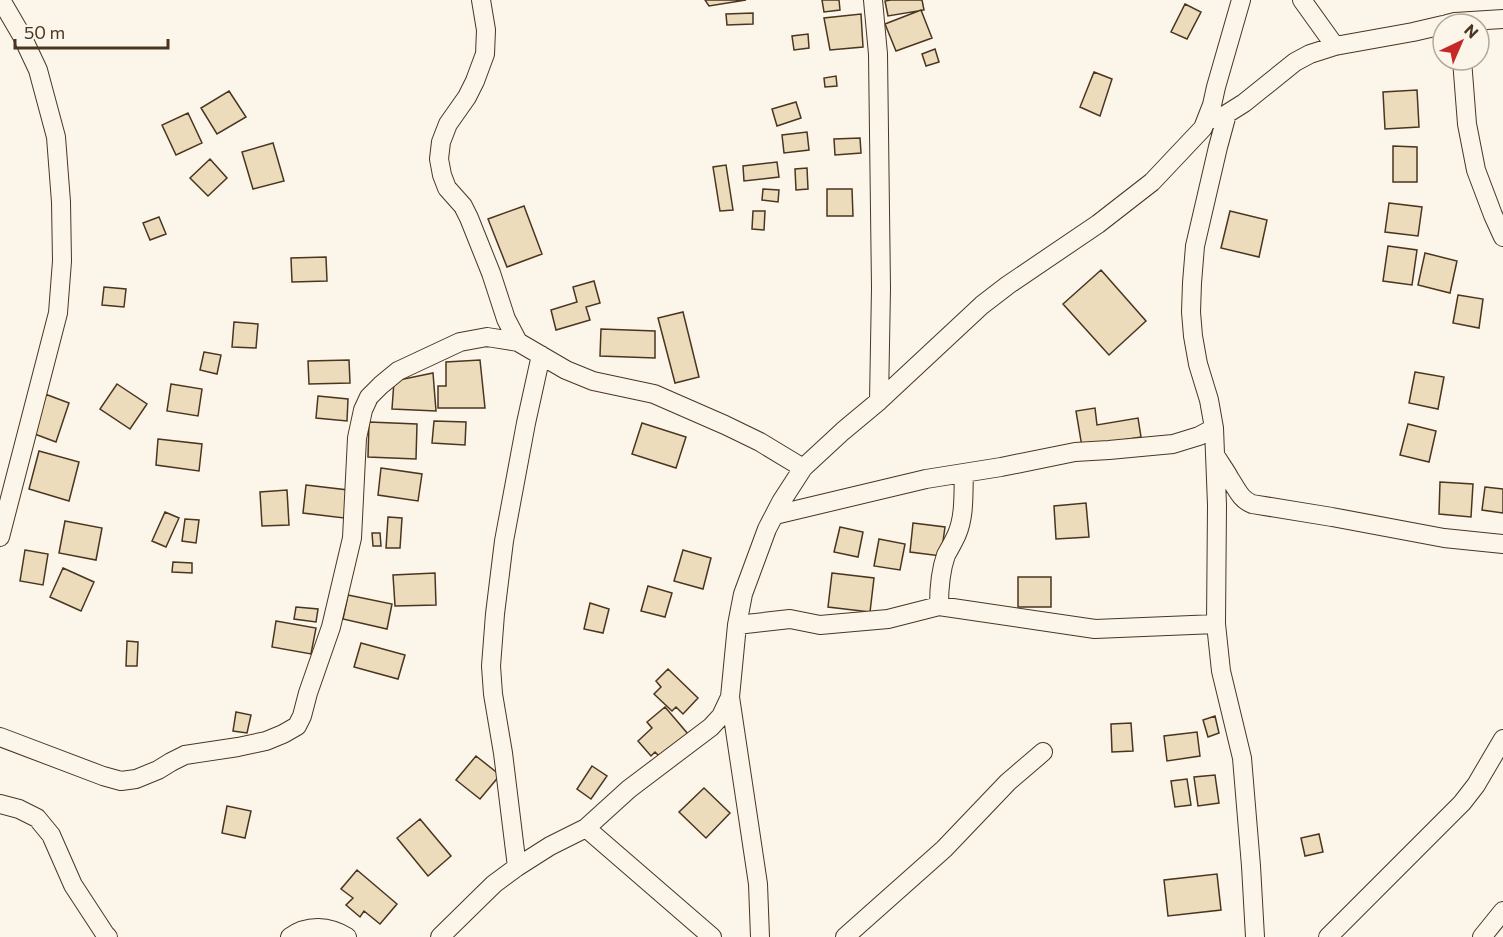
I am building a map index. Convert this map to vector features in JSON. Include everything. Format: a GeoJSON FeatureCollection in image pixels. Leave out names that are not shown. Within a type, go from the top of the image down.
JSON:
{"type":"FeatureCollection","features":[{"type":"Feature","properties":{"kind":"street"},"geometry":{"type":"LineString","coordinates":[[481,0],[486,30],[485,54],[467,97],[448,124],[441,142],[439,159],[447,188],[469,218],[506,319],[518,342]]}},
{"type":"Feature","properties":{"kind":"street"},"geometry":{"type":"LineString","coordinates":[[873,0],[878,54],[881,277],[879,401]]}},
{"type":"Feature","properties":{"kind":"street"},"geometry":{"type":"LineString","coordinates":[[1203,128],[1212,105],[1241,0]]}},
{"type":"Feature","properties":{"kind":"street"},"geometry":{"type":"LineString","coordinates":[[1302,0],[1335,46]]}},
{"type":"Feature","properties":{"kind":"street"},"geometry":{"type":"LineString","coordinates":[[0,537],[58,313],[62,261],[61,202],[56,137],[38,69],[6,3]]}},
{"type":"Feature","properties":{"kind":"street"},"geometry":{"type":"LineString","coordinates":[[760,937],[758,884],[730,698],[736,625],[754,561],[775,515],[803,468],[982,305],[1098,224],[1152,182],[1203,128],[1266,87],[1295,63],[1310,54],[1335,46],[1431,28]]}},
{"type":"Feature","properties":{"kind":"street"},"geometry":{"type":"LineString","coordinates":[[1463,72],[1467,124],[1476,170],[1503,237]]}},
{"type":"Feature","properties":{"kind":"street"},"geometry":{"type":"LineString","coordinates":[[1227,114],[1195,246],[1191,312],[1198,364],[1209,400],[1214,428],[1217,505],[1216,624],[1221,671],[1242,758],[1255,937]]}},
{"type":"Feature","properties":{"kind":"street"},"geometry":{"type":"LineString","coordinates":[[0,737],[121,781],[136,779],[185,755],[266,741],[297,726],[332,627],[352,538],[357,438],[363,410],[369,397],[398,371],[460,342],[487,337],[518,342],[566,370],[593,381],[654,394],[760,442],[803,468]]}},
{"type":"Feature","properties":{"kind":"street"},"geometry":{"type":"LineString","coordinates":[[517,867],[491,666],[504,541],[541,355]]}},
{"type":"Feature","properties":{"kind":"street"},"geometry":{"type":"LineString","coordinates":[[775,515],[926,479],[1075,452],[1173,444],[1199,436],[1214,428]]}},
{"type":"Feature","properties":{"kind":"street"},"geometry":{"type":"LineString","coordinates":[[1216,456],[1236,490],[1245,501],[1252,504],[1444,538],[1503,544]]}},
{"type":"Feature","properties":{"kind":"street"},"geometry":{"type":"LineString","coordinates":[[939,606],[939,583],[946,556],[958,533],[962,513],[964,473]]}},
{"type":"Feature","properties":{"kind":"street"},"geometry":{"type":"LineString","coordinates":[[736,625],[790,619],[820,625],[888,619],[939,606],[1095,629],[1216,624]]}},
{"type":"Feature","properties":{"kind":"street"},"geometry":{"type":"LineString","coordinates":[[440,937],[494,884],[550,846],[586,828],[629,789],[711,727],[721,716],[730,698]]}},
{"type":"Feature","properties":{"kind":"street"},"geometry":{"type":"LineString","coordinates":[[1328,937],[1462,803],[1476,785],[1503,740]]}},
{"type":"Feature","properties":{"kind":"street"},"geometry":{"type":"LineString","coordinates":[[844,937],[944,849],[1008,782],[1043,752]]}},
{"type":"Feature","properties":{"kind":"street"},"geometry":{"type":"LineString","coordinates":[[0,804],[19,809],[37,818],[51,835],[73,885],[108,937]]}},
{"type":"Feature","properties":{"kind":"street"},"geometry":{"type":"LineString","coordinates":[[586,828],[712,937]]}},
{"type":"Feature","properties":{"kind":"street"},"geometry":{"type":"LineString","coordinates":[[1482,937],[1503,911]]}},
{"type":"Feature","properties":{"kind":"street"},"geometry":{"type":"LineString","coordinates":[[290,937],[304,929],[320,927],[347,937]]}},
{"type":"Feature","properties":{"kind":"building"},"geometry":{"type":"Polygon","coordinates":[[[705,0],[746,0],[709,6],[705,0]]]}},
{"type":"Feature","properties":{"kind":"building"},"geometry":{"type":"Polygon","coordinates":[[[822,0],[839,0],[840,10],[824,12],[822,0]]]}},
{"type":"Feature","properties":{"kind":"building"},"geometry":{"type":"Polygon","coordinates":[[[922,0],[924,10],[888,16],[885,1],[922,0]]]}},
{"type":"Feature","properties":{"kind":"building"},"geometry":{"type":"Polygon","coordinates":[[[1185,4],[1201,12],[1187,39],[1171,32],[1185,4]]]}},
{"type":"Feature","properties":{"kind":"building"},"geometry":{"type":"Polygon","coordinates":[[[921,10],[932,38],[896,51],[885,24],[921,10]]]}},
{"type":"Feature","properties":{"kind":"building"},"geometry":{"type":"Polygon","coordinates":[[[753,13],[753,24],[727,25],[726,14],[753,13]]]}},
{"type":"Feature","properties":{"kind":"building"},"geometry":{"type":"Polygon","coordinates":[[[861,14],[863,47],[830,50],[824,18],[861,14]]]}},
{"type":"Feature","properties":{"kind":"building"},"geometry":{"type":"Polygon","coordinates":[[[808,34],[809,48],[794,50],[792,36],[808,34]]]}},
{"type":"Feature","properties":{"kind":"building"},"geometry":{"type":"Polygon","coordinates":[[[935,49],[939,62],[926,66],[922,54],[935,49]]]}},
{"type":"Feature","properties":{"kind":"building"},"geometry":{"type":"Polygon","coordinates":[[[1094,72],[1112,79],[1100,116],[1080,107],[1094,72]]]}},
{"type":"Feature","properties":{"kind":"building"},"geometry":{"type":"Polygon","coordinates":[[[836,76],[837,86],[825,87],[824,78],[836,76]]]}},
{"type":"Feature","properties":{"kind":"building"},"geometry":{"type":"Polygon","coordinates":[[[1417,90],[1419,127],[1385,129],[1383,92],[1417,90]]]}},
{"type":"Feature","properties":{"kind":"building"},"geometry":{"type":"Polygon","coordinates":[[[229,91],[246,117],[217,134],[201,108],[229,91]]]}},
{"type":"Feature","properties":{"kind":"building"},"geometry":{"type":"Polygon","coordinates":[[[796,102],[801,118],[777,126],[772,109],[796,102]]]}},
{"type":"Feature","properties":{"kind":"building"},"geometry":{"type":"Polygon","coordinates":[[[188,113],[202,143],[176,155],[162,125],[188,113]]]}},
{"type":"Feature","properties":{"kind":"building"},"geometry":{"type":"Polygon","coordinates":[[[807,132],[809,150],[784,153],[782,135],[807,132]]]}},
{"type":"Feature","properties":{"kind":"building"},"geometry":{"type":"Polygon","coordinates":[[[860,138],[861,153],[835,155],[834,139],[860,138]]]}},
{"type":"Feature","properties":{"kind":"building"},"geometry":{"type":"Polygon","coordinates":[[[273,143],[284,181],[253,189],[242,152],[273,143]]]}},
{"type":"Feature","properties":{"kind":"building"},"geometry":{"type":"Polygon","coordinates":[[[1393,146],[1417,147],[1417,182],[1393,182],[1393,146]]]}},
{"type":"Feature","properties":{"kind":"building"},"geometry":{"type":"Polygon","coordinates":[[[210,159],[227,178],[208,196],[190,178],[210,159]]]}},
{"type":"Feature","properties":{"kind":"building"},"geometry":{"type":"Polygon","coordinates":[[[777,162],[779,177],[744,181],[743,166],[777,162]]]}},
{"type":"Feature","properties":{"kind":"building"},"geometry":{"type":"Polygon","coordinates":[[[726,165],[733,210],[720,211],[713,167],[726,165]]]}},
{"type":"Feature","properties":{"kind":"building"},"geometry":{"type":"Polygon","coordinates":[[[807,168],[808,189],[796,190],[795,169],[807,168]]]}},
{"type":"Feature","properties":{"kind":"building"},"geometry":{"type":"Polygon","coordinates":[[[763,189],[779,190],[778,202],[762,200],[763,189]]]}},
{"type":"Feature","properties":{"kind":"building"},"geometry":{"type":"Polygon","coordinates":[[[827,189],[852,189],[853,216],[827,216],[827,189]]]}},
{"type":"Feature","properties":{"kind":"building"},"geometry":{"type":"Polygon","coordinates":[[[1389,203],[1422,207],[1418,236],[1385,232],[1389,203]]]}},
{"type":"Feature","properties":{"kind":"building"},"geometry":{"type":"Polygon","coordinates":[[[524,206],[542,254],[507,267],[488,219],[524,206]]]}},
{"type":"Feature","properties":{"kind":"building"},"geometry":{"type":"Polygon","coordinates":[[[753,211],[765,211],[764,230],[752,229],[753,211]]]}},
{"type":"Feature","properties":{"kind":"building"},"geometry":{"type":"Polygon","coordinates":[[[1230,211],[1267,220],[1259,257],[1221,248],[1230,211]]]}},
{"type":"Feature","properties":{"kind":"building"},"geometry":{"type":"Polygon","coordinates":[[[159,217],[166,234],[150,240],[143,223],[159,217]]]}},
{"type":"Feature","properties":{"kind":"building"},"geometry":{"type":"Polygon","coordinates":[[[1388,246],[1417,250],[1412,285],[1383,281],[1388,246]]]}},
{"type":"Feature","properties":{"kind":"building"},"geometry":{"type":"Polygon","coordinates":[[[1425,253],[1457,261],[1450,293],[1418,285],[1425,253]]]}},
{"type":"Feature","properties":{"kind":"building"},"geometry":{"type":"Polygon","coordinates":[[[326,257],[327,281],[292,282],[291,258],[326,257]]]}},
{"type":"Feature","properties":{"kind":"building"},"geometry":{"type":"Polygon","coordinates":[[[1101,270],[1146,321],[1109,355],[1063,304],[1101,270]]]}},
{"type":"Feature","properties":{"kind":"building"},"geometry":{"type":"Polygon","coordinates":[[[594,281],[600,303],[586,307],[590,320],[556,330],[551,310],[577,302],[573,287],[594,281]]]}},
{"type":"Feature","properties":{"kind":"building"},"geometry":{"type":"Polygon","coordinates":[[[104,287],[126,289],[124,307],[102,305],[104,287]]]}},
{"type":"Feature","properties":{"kind":"building"},"geometry":{"type":"Polygon","coordinates":[[[1458,295],[1483,299],[1479,328],[1453,323],[1458,295]]]}},
{"type":"Feature","properties":{"kind":"building"},"geometry":{"type":"Polygon","coordinates":[[[683,312],[699,377],[675,383],[658,318],[683,312]]]}},
{"type":"Feature","properties":{"kind":"building"},"geometry":{"type":"Polygon","coordinates":[[[234,322],[258,324],[256,348],[232,347],[234,322]]]}},
{"type":"Feature","properties":{"kind":"building"},"geometry":{"type":"Polygon","coordinates":[[[601,329],[655,331],[655,358],[600,356],[601,329]]]}},
{"type":"Feature","properties":{"kind":"building"},"geometry":{"type":"Polygon","coordinates":[[[204,352],[221,355],[217,374],[200,370],[204,352]]]}},
{"type":"Feature","properties":{"kind":"building"},"geometry":{"type":"Polygon","coordinates":[[[349,360],[350,383],[309,384],[308,361],[349,360]]]}},
{"type":"Feature","properties":{"kind":"building"},"geometry":{"type":"Polygon","coordinates":[[[480,360],[485,408],[438,408],[438,386],[446,386],[446,362],[480,360]]]}},
{"type":"Feature","properties":{"kind":"building"},"geometry":{"type":"Polygon","coordinates":[[[1415,372],[1444,377],[1438,409],[1409,403],[1415,372]]]}},
{"type":"Feature","properties":{"kind":"building"},"geometry":{"type":"Polygon","coordinates":[[[433,373],[436,411],[392,409],[394,381],[433,373]]]}},
{"type":"Feature","properties":{"kind":"building"},"geometry":{"type":"Polygon","coordinates":[[[117,384],[147,404],[130,429],[100,409],[117,384]]]}},
{"type":"Feature","properties":{"kind":"building"},"geometry":{"type":"Polygon","coordinates":[[[171,384],[202,389],[198,416],[167,411],[171,384]]]}},
{"type":"Feature","properties":{"kind":"building"},"geometry":{"type":"Polygon","coordinates":[[[45,394],[69,403],[56,442],[32,433],[45,394]]]}},
{"type":"Feature","properties":{"kind":"building"},"geometry":{"type":"Polygon","coordinates":[[[318,396],[348,399],[347,421],[316,418],[318,396]]]}},
{"type":"Feature","properties":{"kind":"building"},"geometry":{"type":"Polygon","coordinates":[[[1095,408],[1097,425],[1138,418],[1141,437],[1082,447],[1076,411],[1095,408]]]}},
{"type":"Feature","properties":{"kind":"building"},"geometry":{"type":"Polygon","coordinates":[[[434,421],[466,422],[465,445],[432,443],[434,421]]]}},
{"type":"Feature","properties":{"kind":"building"},"geometry":{"type":"Polygon","coordinates":[[[369,422],[417,424],[416,459],[368,457],[369,422]]]}},
{"type":"Feature","properties":{"kind":"building"},"geometry":{"type":"Polygon","coordinates":[[[642,423],[686,437],[676,468],[632,454],[642,423]]]}},
{"type":"Feature","properties":{"kind":"building"},"geometry":{"type":"Polygon","coordinates":[[[1408,424],[1436,431],[1429,462],[1400,455],[1408,424]]]}},
{"type":"Feature","properties":{"kind":"building"},"geometry":{"type":"Polygon","coordinates":[[[158,439],[202,444],[199,471],[156,465],[158,439]]]}},
{"type":"Feature","properties":{"kind":"building"},"geometry":{"type":"Polygon","coordinates":[[[39,451],[79,462],[69,501],[29,489],[39,451]]]}},
{"type":"Feature","properties":{"kind":"building"},"geometry":{"type":"Polygon","coordinates":[[[381,468],[422,474],[418,501],[378,495],[381,468]]]}},
{"type":"Feature","properties":{"kind":"building"},"geometry":{"type":"Polygon","coordinates":[[[1440,482],[1473,484],[1471,517],[1439,514],[1440,482]]]}},
{"type":"Feature","properties":{"kind":"building"},"geometry":{"type":"Polygon","coordinates":[[[306,485],[348,490],[344,518],[303,513],[306,485]]]}},
{"type":"Feature","properties":{"kind":"building"},"geometry":{"type":"Polygon","coordinates":[[[1485,487],[1503,489],[1503,513],[1482,510],[1485,487]]]}},
{"type":"Feature","properties":{"kind":"building"},"geometry":{"type":"Polygon","coordinates":[[[287,490],[289,525],[262,526],[260,492],[287,490]]]}},
{"type":"Feature","properties":{"kind":"building"},"geometry":{"type":"Polygon","coordinates":[[[1086,503],[1089,537],[1056,539],[1054,506],[1086,503]]]}},
{"type":"Feature","properties":{"kind":"building"},"geometry":{"type":"Polygon","coordinates":[[[165,512],[179,518],[166,547],[152,541],[165,512]]]}},
{"type":"Feature","properties":{"kind":"building"},"geometry":{"type":"Polygon","coordinates":[[[388,517],[402,518],[400,548],[386,548],[388,517]]]}},
{"type":"Feature","properties":{"kind":"building"},"geometry":{"type":"Polygon","coordinates":[[[185,519],[199,520],[196,543],[182,541],[185,519]]]}},
{"type":"Feature","properties":{"kind":"building"},"geometry":{"type":"Polygon","coordinates":[[[65,521],[102,528],[96,560],[59,553],[65,521]]]}},
{"type":"Feature","properties":{"kind":"building"},"geometry":{"type":"Polygon","coordinates":[[[913,523],[945,527],[941,556],[910,552],[913,523]]]}},
{"type":"Feature","properties":{"kind":"building"},"geometry":{"type":"Polygon","coordinates":[[[840,527],[863,532],[858,557],[834,552],[840,527]]]}},
{"type":"Feature","properties":{"kind":"building"},"geometry":{"type":"Polygon","coordinates":[[[372,533],[380,533],[381,546],[373,546],[372,533]]]}},
{"type":"Feature","properties":{"kind":"building"},"geometry":{"type":"Polygon","coordinates":[[[879,539],[905,544],[900,570],[874,566],[879,539]]]}},
{"type":"Feature","properties":{"kind":"building"},"geometry":{"type":"Polygon","coordinates":[[[25,550],[48,554],[43,585],[20,581],[25,550]]]}},
{"type":"Feature","properties":{"kind":"building"},"geometry":{"type":"Polygon","coordinates":[[[683,550],[711,558],[703,589],[674,581],[683,550]]]}},
{"type":"Feature","properties":{"kind":"building"},"geometry":{"type":"Polygon","coordinates":[[[173,562],[192,563],[192,573],[172,572],[173,562]]]}},
{"type":"Feature","properties":{"kind":"building"},"geometry":{"type":"Polygon","coordinates":[[[63,568],[94,582],[81,611],[50,597],[63,568]]]}},
{"type":"Feature","properties":{"kind":"building"},"geometry":{"type":"Polygon","coordinates":[[[435,573],[436,605],[395,606],[393,575],[435,573]]]}},
{"type":"Feature","properties":{"kind":"building"},"geometry":{"type":"Polygon","coordinates":[[[832,573],[874,578],[870,612],[828,607],[832,573]]]}},
{"type":"Feature","properties":{"kind":"building"},"geometry":{"type":"Polygon","coordinates":[[[1018,577],[1051,577],[1051,607],[1018,607],[1018,577]]]}},
{"type":"Feature","properties":{"kind":"building"},"geometry":{"type":"Polygon","coordinates":[[[648,586],[672,593],[665,617],[641,611],[648,586]]]}},
{"type":"Feature","properties":{"kind":"building"},"geometry":{"type":"Polygon","coordinates":[[[348,595],[392,604],[387,629],[343,619],[348,595]]]}},
{"type":"Feature","properties":{"kind":"building"},"geometry":{"type":"Polygon","coordinates":[[[590,603],[609,609],[603,633],[584,629],[590,603]]]}},
{"type":"Feature","properties":{"kind":"building"},"geometry":{"type":"Polygon","coordinates":[[[296,607],[318,609],[316,622],[294,619],[296,607]]]}},
{"type":"Feature","properties":{"kind":"building"},"geometry":{"type":"Polygon","coordinates":[[[276,621],[316,628],[311,654],[272,647],[276,621]]]}},
{"type":"Feature","properties":{"kind":"building"},"geometry":{"type":"Polygon","coordinates":[[[127,641],[138,642],[137,666],[126,666],[127,641]]]}},
{"type":"Feature","properties":{"kind":"building"},"geometry":{"type":"Polygon","coordinates":[[[361,643],[405,655],[398,679],[354,667],[361,643]]]}},
{"type":"Feature","properties":{"kind":"building"},"geometry":{"type":"Polygon","coordinates":[[[668,669],[698,698],[683,714],[676,707],[672,711],[654,694],[661,687],[656,681],[668,669]]]}},
{"type":"Feature","properties":{"kind":"building"},"geometry":{"type":"Polygon","coordinates":[[[665,707],[688,734],[660,757],[655,752],[651,756],[638,741],[652,728],[647,722],[665,707]]]}},
{"type":"Feature","properties":{"kind":"building"},"geometry":{"type":"Polygon","coordinates":[[[236,712],[251,715],[247,733],[233,731],[236,712]]]}},
{"type":"Feature","properties":{"kind":"building"},"geometry":{"type":"Polygon","coordinates":[[[1215,716],[1219,733],[1208,737],[1203,720],[1215,716]]]}},
{"type":"Feature","properties":{"kind":"building"},"geometry":{"type":"Polygon","coordinates":[[[1131,723],[1133,751],[1112,752],[1111,724],[1131,723]]]}},
{"type":"Feature","properties":{"kind":"building"},"geometry":{"type":"Polygon","coordinates":[[[1197,732],[1200,756],[1167,761],[1164,736],[1197,732]]]}},
{"type":"Feature","properties":{"kind":"building"},"geometry":{"type":"Polygon","coordinates":[[[476,756],[500,775],[480,799],[456,780],[476,756]]]}},
{"type":"Feature","properties":{"kind":"building"},"geometry":{"type":"Polygon","coordinates":[[[592,766],[607,776],[591,799],[577,789],[592,766]]]}},
{"type":"Feature","properties":{"kind":"building"},"geometry":{"type":"Polygon","coordinates":[[[1215,775],[1219,803],[1198,806],[1194,777],[1215,775]]]}},
{"type":"Feature","properties":{"kind":"building"},"geometry":{"type":"Polygon","coordinates":[[[1187,779],[1191,805],[1175,807],[1171,781],[1187,779]]]}},
{"type":"Feature","properties":{"kind":"building"},"geometry":{"type":"Polygon","coordinates":[[[704,788],[730,813],[706,838],[679,812],[704,788]]]}},
{"type":"Feature","properties":{"kind":"building"},"geometry":{"type":"Polygon","coordinates":[[[227,806],[251,811],[245,838],[222,833],[227,806]]]}},
{"type":"Feature","properties":{"kind":"building"},"geometry":{"type":"Polygon","coordinates":[[[420,819],[451,856],[428,876],[397,838],[420,819]]]}},
{"type":"Feature","properties":{"kind":"building"},"geometry":{"type":"Polygon","coordinates":[[[1319,834],[1323,852],[1305,856],[1301,838],[1319,834]]]}},
{"type":"Feature","properties":{"kind":"building"},"geometry":{"type":"Polygon","coordinates":[[[357,870],[397,904],[380,924],[364,911],[360,917],[346,905],[353,898],[341,889],[357,870]]]}},
{"type":"Feature","properties":{"kind":"building"},"geometry":{"type":"Polygon","coordinates":[[[1217,874],[1221,910],[1168,916],[1164,880],[1217,874]]]}}]}
